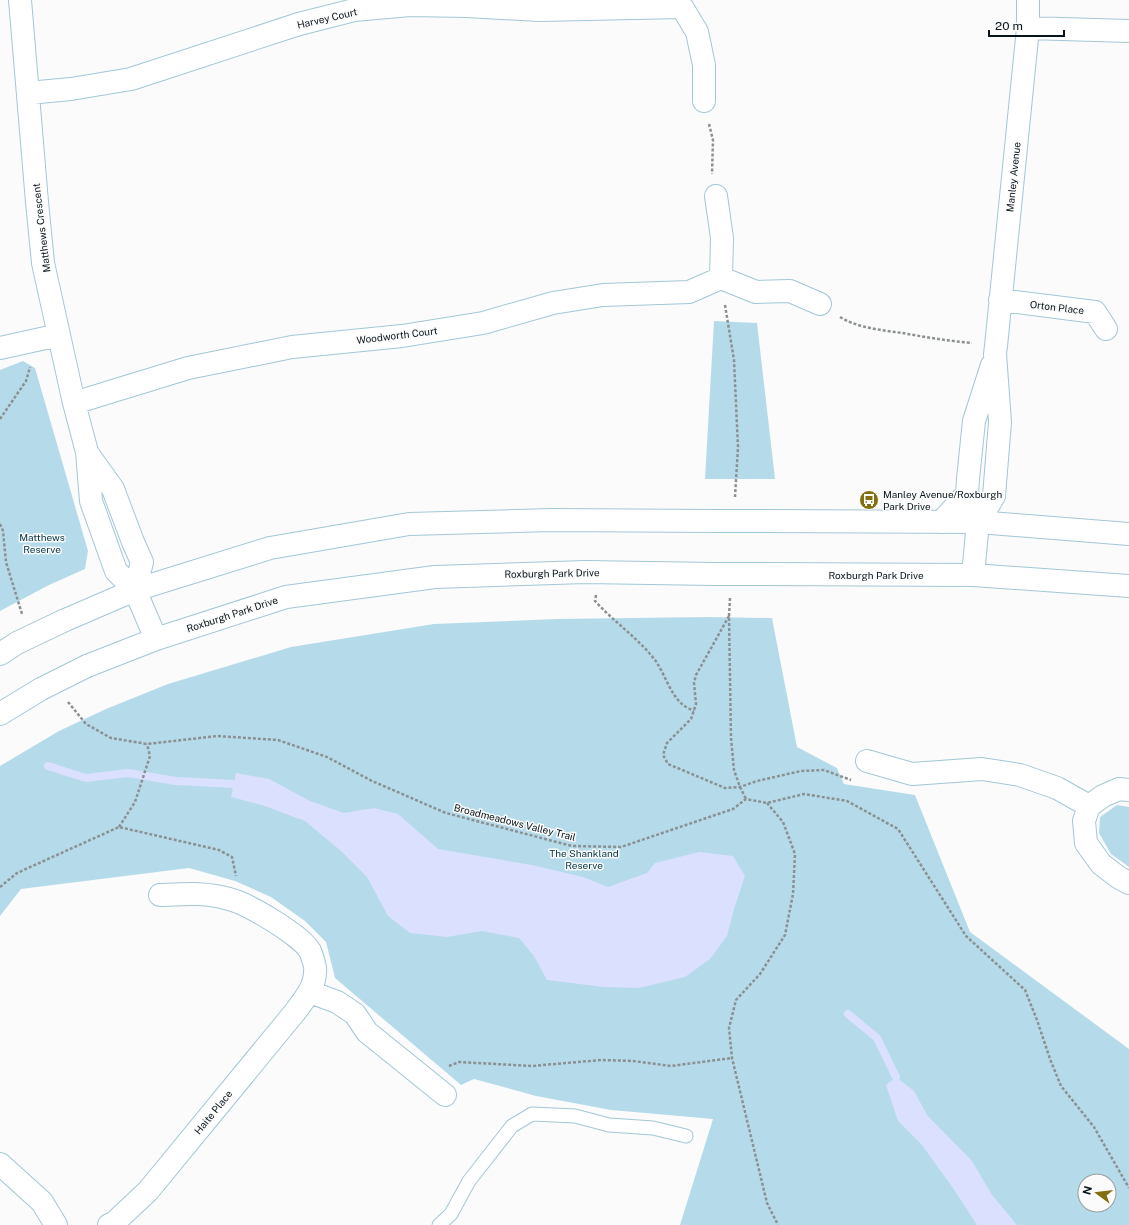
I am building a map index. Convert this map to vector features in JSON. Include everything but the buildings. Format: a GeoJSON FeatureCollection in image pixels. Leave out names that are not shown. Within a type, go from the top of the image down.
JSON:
{"type":"FeatureCollection","features":[{"type":"Feature","properties":{"kind":"street","name":"Matthews Crescent"},"geometry":{"type":"LineString","coordinates":[[20,0],[43,263],[74,403],[87,452],[91,501],[116,571],[135,590],[156,639]]}},
{"type":"Feature","properties":{"kind":"street","name":"Manley Avenue"},"geometry":{"type":"LineString","coordinates":[[973,576],[978,522],[994,496],[1000,422],[996,350],[1028,28],[1028,0]]}},
{"type":"Feature","properties":{"kind":"street","name":"Harvey Court"},"geometry":{"type":"LineString","coordinates":[[28,93],[71,89],[131,79],[299,24],[354,10],[410,5],[467,6],[539,10],[684,4],[697,32],[704,65],[704,101]]}},
{"type":"Feature","properties":{"kind":"street"},"geometry":{"type":"LineString","coordinates":[[1028,28],[1129,31]]}},
{"type":"Feature","properties":{"kind":"street"},"geometry":{"type":"LineString","coordinates":[[716,196],[722,238],[721,278],[756,292],[790,291],[820,304]]}},
{"type":"Feature","properties":{"kind":"street","name":"Woodworth Court"},"geometry":{"type":"LineString","coordinates":[[74,403],[188,368],[292,346],[410,335],[483,323],[553,303],[603,295],[689,292],[721,278]]}},
{"type":"Feature","properties":{"kind":"street","name":"Orton Place"},"geometry":{"type":"LineString","coordinates":[[1000,300],[1095,312],[1106,329]]}},
{"type":"Feature","properties":{"kind":"street"},"geometry":{"type":"LineString","coordinates":[[0,348],[59,335]]}},
{"type":"Feature","properties":{"kind":"street","name":"Manley Avenue"},"geometry":{"type":"LineString","coordinates":[[978,522],[967,494],[974,421],[996,350]]}},
{"type":"Feature","properties":{"kind":"street","name":"Matthews Crescent"},"geometry":{"type":"LineString","coordinates":[[87,452],[112,489],[142,562]]}},
{"type":"Feature","properties":{"kind":"street"},"geometry":{"type":"LineString","coordinates":[[940,522],[967,494]]}},
{"type":"Feature","properties":{"kind":"street"},"geometry":{"type":"LineString","coordinates":[[994,496],[1016,525]]}},
{"type":"Feature","properties":{"kind":"street"},"geometry":{"type":"LineString","coordinates":[[9,648],[63,621],[135,590],[171,578],[270,548],[409,524],[551,520],[978,522],[1129,534]]}},
{"type":"Feature","properties":{"kind":"street"},"geometry":{"type":"LineString","coordinates":[[135,590],[142,562],[171,578]]}},
{"type":"Feature","properties":{"kind":"street"},"geometry":{"type":"LineString","coordinates":[[105,603],[116,571]]}},
{"type":"Feature","properties":{"kind":"street","name":"Roxburgh Park Drive"},"geometry":{"type":"LineString","coordinates":[[0,714],[41,689],[87,666],[156,639],[286,597],[435,577],[597,572],[973,576],[1129,586]]}},
{"type":"Feature","properties":{"kind":"street"},"geometry":{"type":"LineString","coordinates":[[867,760],[912,774],[982,769],[1020,775],[1057,788],[1089,806]]}},
{"type":"Feature","properties":{"kind":"street"},"geometry":{"type":"LineString","coordinates":[[1129,790],[1119,789],[1103,796],[1089,806],[1084,822],[1086,843],[1102,864],[1118,877],[1129,882]]}},
{"type":"Feature","properties":{"kind":"street","name":"Haite Place"},"geometry":{"type":"LineString","coordinates":[[109,1225],[115,1222],[148,1192],[296,1012],[310,992],[315,971],[309,950],[293,934],[257,911],[230,899],[198,893],[160,895]]}},
{"type":"Feature","properties":{"kind":"street"},"geometry":{"type":"LineString","coordinates":[[310,992],[337,1002],[355,1014],[367,1032],[438,1089]]}},
{"type":"Feature","properties":{"kind":"street"},"geometry":{"type":"LineString","coordinates":[[0,1164],[42,1202],[56,1225]]}},
{"type":"Feature","properties":{"kind":"lane"},"geometry":{"type":"LineString","coordinates":[[440,1225],[451,1214],[469,1181],[512,1126],[532,1114],[575,1116],[609,1125],[653,1128],[686,1136]]}},
{"type":"Feature","properties":{"kind":"path"},"geometry":{"type":"LineString","coordinates":[[704,101],[713,140],[712,169],[716,196]]}},
{"type":"Feature","properties":{"kind":"path"},"geometry":{"type":"LineString","coordinates":[[820,304],[850,323],[878,330],[996,350]]}},
{"type":"Feature","properties":{"kind":"path"},"geometry":{"type":"LineString","coordinates":[[0,419],[26,381],[34,356],[33,341]]}},
{"type":"Feature","properties":{"kind":"path"},"geometry":{"type":"LineString","coordinates":[[0,524],[3,531],[6,562],[23,617]]}},
{"type":"Feature","properties":{"kind":"path"},"geometry":{"type":"LineString","coordinates":[[597,572],[595,601],[605,612],[634,636],[655,661],[672,690],[683,705],[694,711]]}},
{"type":"Feature","properties":{"kind":"path"},"geometry":{"type":"LineString","coordinates":[[729,616],[696,675],[694,683],[696,704],[691,719],[667,743],[663,755],[668,764],[725,788],[740,787],[757,781],[801,771],[824,770],[853,781],[867,760]]}},
{"type":"Feature","properties":{"kind":"path","name":"Broadmeadows Valley Trail"},"geometry":{"type":"LineString","coordinates":[[65,695],[86,724],[111,738],[147,744],[217,736],[278,740],[327,757],[372,781],[446,813],[572,846],[621,847],[733,809],[746,799],[767,803],[804,794],[847,802],[898,829],[966,936],[1025,990],[1038,1020],[1050,1059],[1061,1086],[1094,1127],[1129,1188]]}},
{"type":"Feature","properties":{"kind":"path"},"geometry":{"type":"LineString","coordinates":[[0,887],[17,873],[119,827],[135,802],[150,756],[147,744]]}},
{"type":"Feature","properties":{"kind":"path"},"geometry":{"type":"LineString","coordinates":[[767,803],[783,822],[795,854],[793,894],[785,935],[760,974],[736,1000],[729,1028],[732,1058],[767,1204],[778,1225]]}},
{"type":"Feature","properties":{"kind":"path"},"geometry":{"type":"LineString","coordinates":[[119,827],[219,850],[232,857],[237,874],[230,899]]}},
{"type":"Feature","properties":{"kind":"path"},"geometry":{"type":"LineString","coordinates":[[438,1089],[444,1069],[459,1062],[532,1066],[600,1060],[633,1061],[672,1066],[732,1058]]}},
{"type":"Feature","properties":{"kind":"green space"},"geometry":{"type":"Polygon","coordinates":[[[714,321],[757,323],[775,479],[705,479],[714,321]]]}},
{"type":"Feature","properties":{"kind":"green space","name":"Matthews Reserve"},"geometry":{"type":"Polygon","coordinates":[[[23,361],[35,368],[88,551],[85,569],[49,585],[0,611],[0,370],[23,361]]]}},
{"type":"Feature","properties":{"kind":"green space","name":"The Shankland Reserve"},"geometry":{"type":"Polygon","coordinates":[[[707,617],[772,618],[797,747],[837,768],[844,784],[915,795],[970,932],[1129,1049],[1129,1225],[680,1225],[713,1119],[611,1110],[536,1096],[474,1079],[461,1085],[335,978],[326,942],[305,921],[271,897],[235,881],[189,868],[21,889],[0,916],[0,766],[59,731],[106,709],[168,684],[291,647],[434,624],[557,619],[707,617]]]}},
{"type":"Feature","properties":{"kind":"green space"},"geometry":{"type":"Polygon","coordinates":[[[1117,805],[1129,807],[1129,867],[1111,854],[1099,833],[1100,817],[1117,805]]]}},
{"type":"Feature","properties":{"kind":"shaded area"},"geometry":{"type":"Polygon","coordinates":[[[236,773],[269,779],[310,801],[344,813],[374,808],[398,814],[438,849],[532,865],[583,877],[608,887],[647,873],[655,863],[699,852],[733,856],[745,876],[727,936],[710,959],[685,977],[639,988],[603,987],[547,980],[534,956],[519,938],[482,931],[447,937],[410,933],[388,916],[367,877],[341,851],[305,821],[262,805],[231,797],[236,773]]]}},
{"type":"Feature","properties":{"kind":"shaded area"},"geometry":{"type":"Polygon","coordinates":[[[896,1077],[914,1091],[927,1115],[972,1161],[992,1195],[1017,1225],[977,1225],[922,1145],[898,1121],[886,1085],[896,1077]]]}},
{"type":"Feature","properties":{"kind":"waterway"},"geometry":{"type":"LineString","coordinates":[[48,766],[86,778],[128,773],[176,781],[234,784]]}},
{"type":"Feature","properties":{"kind":"waterway"},"geometry":{"type":"LineString","coordinates":[[848,1014],[877,1038],[896,1077]]}},
{"type":"Feature","properties":{"kind":"place","name":"Manley Avenue/Roxburgh Park Drive"},"geometry":{"type":"Point","coordinates":[869,500]}}]}
